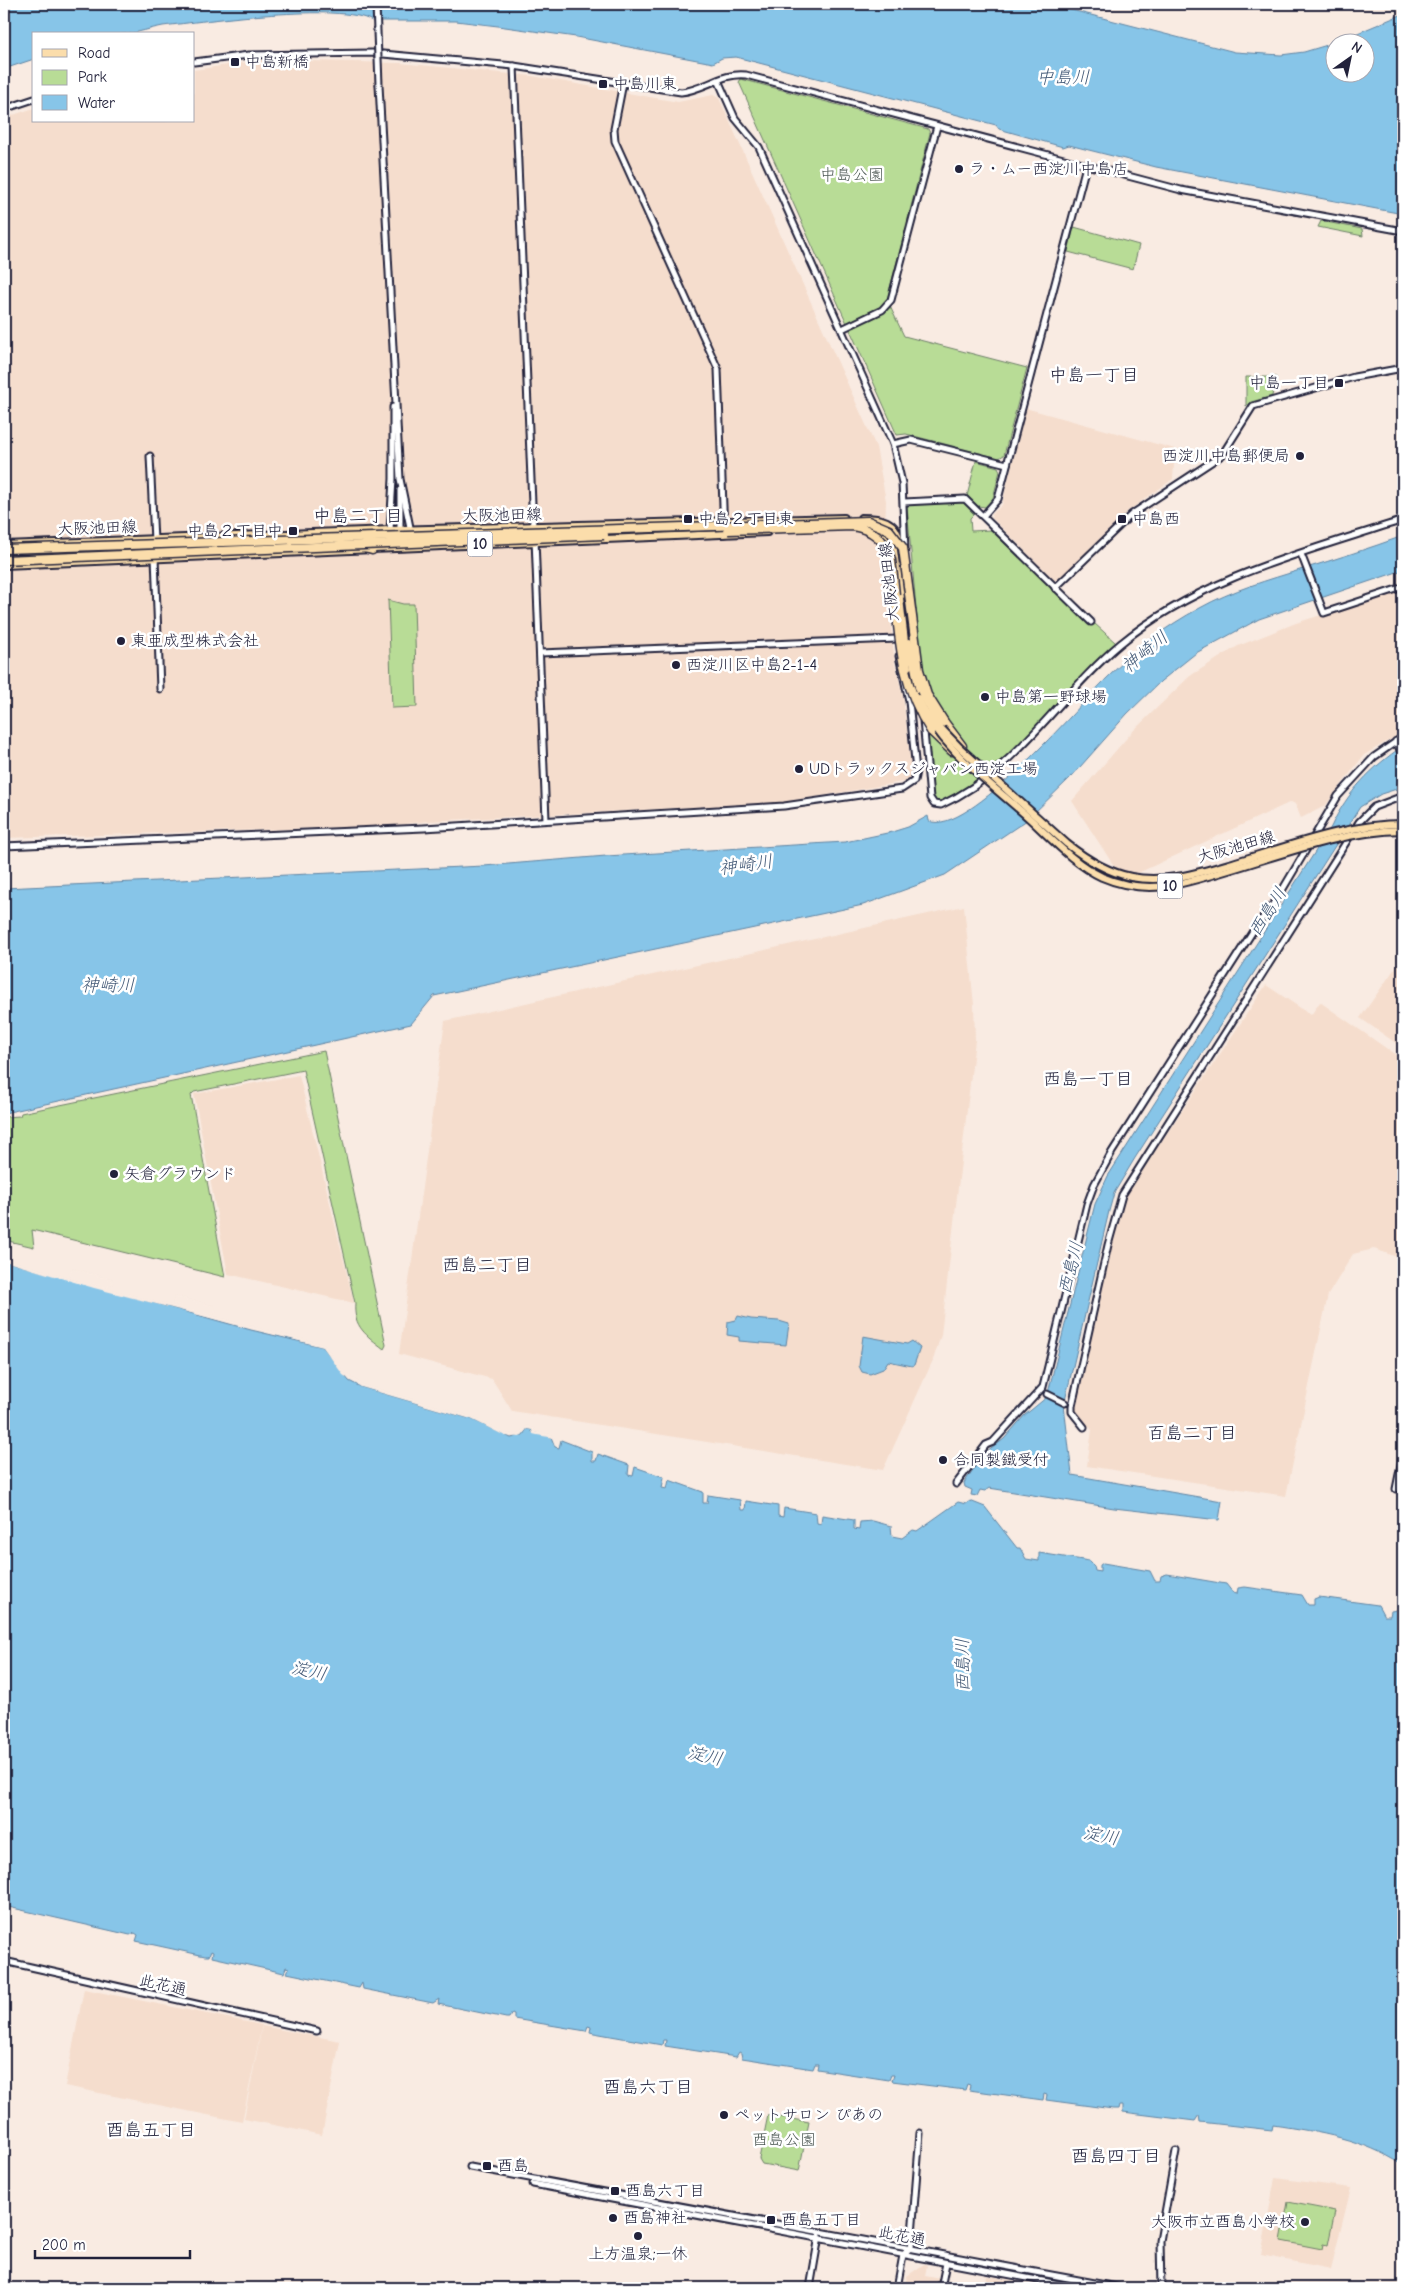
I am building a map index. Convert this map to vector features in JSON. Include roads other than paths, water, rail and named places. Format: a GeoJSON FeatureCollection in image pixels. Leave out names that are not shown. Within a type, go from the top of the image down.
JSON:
{"type":"FeatureCollection","features":[{"type":"Feature","properties":{"kind":"highway"},"geometry":{"type":"LineString","coordinates":[[4,547],[854,520],[874,522],[894,533],[904,548],[917,662],[927,695],[975,765]]}},
{"type":"Feature","properties":{"kind":"highway"},"geometry":{"type":"LineString","coordinates":[[4,554],[321,549],[526,538],[859,527],[875,534],[888,551],[902,660],[916,706],[936,737],[975,765]]}},
{"type":"Feature","properties":{"kind":"highway"},"geometry":{"type":"LineString","coordinates":[[4,560],[161,550],[330,543],[347,543],[372,550]]}},
{"type":"Feature","properties":{"kind":"highway"},"geometry":{"type":"LineString","coordinates":[[109,553],[154,549]]}},
{"type":"Feature","properties":{"kind":"main road","name":"大阪池田線"},"geometry":{"type":"LineString","coordinates":[[4,547],[390,530],[533,528],[808,518],[874,518],[885,520],[894,525],[898,533],[903,598]]}},
{"type":"Feature","properties":{"kind":"main road","name":"大阪池田線"},"geometry":{"type":"LineString","coordinates":[[4,565],[868,528],[882,531],[890,537],[894,544],[913,666],[923,698],[940,726],[975,765],[1077,861],[1102,876],[1130,885],[1148,888],[1173,886],[1342,838],[1376,832],[1403,830]]}},
{"type":"Feature","properties":{"kind":"main road","name":"大阪池田線"},"geometry":{"type":"LineString","coordinates":[[975,765],[1082,855],[1112,871],[1137,878],[1164,878],[1195,873],[1340,832],[1375,825],[1403,824]]}},
{"type":"Feature","properties":{"kind":"street"},"geometry":{"type":"LineString","coordinates":[[376,4],[393,387],[400,479],[400,530],[395,542],[383,550]]}},
{"type":"Feature","properties":{"kind":"street"},"geometry":{"type":"LineString","coordinates":[[195,62],[249,55],[372,53],[514,66],[681,92],[698,90],[732,74],[746,75],[1181,190],[1403,231]]}},
{"type":"Feature","properties":{"kind":"street"},"geometry":{"type":"LineString","coordinates":[[514,66],[533,528],[536,542],[546,820]]}},
{"type":"Feature","properties":{"kind":"street"},"geometry":{"type":"LineString","coordinates":[[718,80],[734,118],[759,147],[893,444],[901,471],[906,565],[930,798],[932,802],[939,806],[962,794],[1002,766],[1099,664],[1143,627],[1167,611],[1226,580],[1302,556],[1403,520]]}},
{"type":"Feature","properties":{"kind":"street"},"geometry":{"type":"LineString","coordinates":[[623,83],[614,129],[615,140],[718,369],[724,534]]}},
{"type":"Feature","properties":{"kind":"street"},"geometry":{"type":"LineString","coordinates":[[4,109],[32,100]]}},
{"type":"Feature","properties":{"kind":"street"},"geometry":{"type":"LineString","coordinates":[[842,328],[882,310],[891,300],[937,126]]}},
{"type":"Feature","properties":{"kind":"street"},"geometry":{"type":"LineString","coordinates":[[983,516],[998,499],[1086,166]]}},
{"type":"Feature","properties":{"kind":"street"},"geometry":{"type":"LineString","coordinates":[[1056,588],[1132,514],[1222,455],[1254,405],[1354,377],[1403,368]]}},
{"type":"Feature","properties":{"kind":"street"},"geometry":{"type":"LineString","coordinates":[[390,530],[393,479],[393,387]]}},
{"type":"Feature","properties":{"kind":"street"},"geometry":{"type":"LineString","coordinates":[[893,444],[911,440],[1007,464]]}},
{"type":"Feature","properties":{"kind":"street"},"geometry":{"type":"LineString","coordinates":[[150,456],[160,688]]}},
{"type":"Feature","properties":{"kind":"street"},"geometry":{"type":"LineString","coordinates":[[400,479],[414,547]]}},
{"type":"Feature","properties":{"kind":"street"},"geometry":{"type":"LineString","coordinates":[[904,502],[961,498],[983,516],[1091,622]]}},
{"type":"Feature","properties":{"kind":"street"},"geometry":{"type":"LineString","coordinates":[[1302,556],[1324,613],[1403,587]]}},
{"type":"Feature","properties":{"kind":"street"},"geometry":{"type":"LineString","coordinates":[[4,846],[424,828],[784,806],[837,800],[907,787],[914,781],[916,771],[909,701],[901,670],[897,639],[891,568]]}},
{"type":"Feature","properties":{"kind":"street"},"geometry":{"type":"LineString","coordinates":[[540,653],[897,639]]}},
{"type":"Feature","properties":{"kind":"street"},"geometry":{"type":"LineString","coordinates":[[956,1484],[986,1445],[993,1442],[1043,1387],[1087,1204],[1094,1185],[1112,1152],[1253,931],[1277,899],[1338,796],[1374,757],[1397,743],[1403,737]]}},
{"type":"Feature","properties":{"kind":"street"},"geometry":{"type":"LineString","coordinates":[[1397,743],[1403,757]]}},
{"type":"Feature","properties":{"kind":"street"},"geometry":{"type":"LineString","coordinates":[[1084,1427],[1072,1412],[1072,1406],[1108,1244],[1122,1195],[1359,822],[1374,808],[1403,796]]}},
{"type":"Feature","properties":{"kind":"street"},"geometry":{"type":"LineString","coordinates":[[1047,1394],[1065,1403]]}},
{"type":"Feature","properties":{"kind":"street"},"geometry":{"type":"LineString","coordinates":[[1396,1489],[1403,1455]]}},
{"type":"Feature","properties":{"kind":"street","name":"此花通"},"geometry":{"type":"LineString","coordinates":[[4,1961],[317,2031]]}},
{"type":"Feature","properties":{"kind":"street"},"geometry":{"type":"LineString","coordinates":[[897,2288],[903,2255],[911,2247],[920,2133]]}},
{"type":"Feature","properties":{"kind":"street"},"geometry":{"type":"LineString","coordinates":[[1161,2288],[1160,2241],[1176,2151]]}},
{"type":"Feature","properties":{"kind":"street","name":"此花通"},"geometry":{"type":"LineString","coordinates":[[470,2167],[819,2236],[903,2255],[1080,2288]]}},
{"type":"Feature","properties":{"kind":"street","name":"此花通"},"geometry":{"type":"LineString","coordinates":[[533,2184],[1122,2288]]}},
{"type":"Feature","properties":{"kind":"street"},"geometry":{"type":"LineString","coordinates":[[810,2288],[819,2236]]}},
{"type":"Feature","properties":{"kind":"street"},"geometry":{"type":"LineString","coordinates":[[941,2288],[946,2263]]}},
{"type":"Feature","properties":{"kind":"water","name":"中島川"},"geometry":{"type":"Polygon","coordinates":[[[4,4],[1048,4],[1235,52],[1281,55],[1304,52],[1324,46],[1324,82],[1374,82],[1374,32],[1360,32],[1403,14],[1403,214],[1156,167],[1069,145],[1063,147],[999,129],[996,125],[736,57],[722,58],[713,63],[576,37],[456,21],[372,21],[356,16],[332,13],[303,13],[209,20],[163,26],[139,32],[32,32],[32,60],[4,69],[4,4]]]}},
{"type":"Feature","properties":{"kind":"water","name":"神崎川"},"geometry":{"type":"Polygon","coordinates":[[[1403,536],[1403,570],[1259,619],[1196,653],[1161,681],[1127,714],[1072,776],[1027,820],[945,875],[863,905],[434,996],[411,1024],[4,1113],[4,888],[484,866],[606,856],[845,842],[908,827],[928,816],[929,821],[946,821],[969,809],[995,790],[1022,766],[1118,668],[1151,639],[1187,615],[1212,602],[1263,581],[1403,536]]]}},
{"type":"Feature","properties":{"kind":"water"},"geometry":{"type":"Polygon","coordinates":[[[1403,746],[1403,787],[1381,794],[1360,807],[1135,1158],[1114,1193],[1109,1211],[1064,1405],[1072,1475],[1222,1501],[1219,1520],[1114,1508],[989,1488],[985,1491],[980,1490],[977,1496],[971,1495],[972,1490],[965,1487],[964,1483],[983,1455],[1004,1439],[1025,1415],[1047,1397],[1095,1204],[1108,1176],[1331,827],[1337,814],[1361,781],[1403,746]]]}},
{"type":"Feature","properties":{"kind":"water"},"geometry":{"type":"Polygon","coordinates":[[[4,1261],[251,1330],[323,1347],[349,1381],[361,1387],[471,1419],[511,1438],[523,1435],[527,1429],[532,1430],[532,1432],[551,1437],[555,1447],[559,1448],[561,1440],[592,1452],[592,1461],[596,1461],[598,1454],[629,1465],[628,1475],[633,1476],[635,1467],[664,1477],[662,1488],[667,1489],[669,1480],[703,1492],[703,1503],[707,1503],[708,1495],[740,1500],[741,1510],[745,1510],[746,1501],[778,1506],[778,1516],[783,1517],[784,1508],[816,1513],[817,1523],[821,1524],[822,1515],[854,1520],[854,1529],[859,1530],[860,1522],[873,1521],[891,1526],[892,1536],[902,1538],[913,1530],[917,1531],[958,1502],[966,1504],[970,1501],[985,1507],[1017,1548],[1020,1548],[1026,1559],[1039,1561],[1039,1553],[1089,1561],[1094,1566],[1095,1571],[1100,1572],[1100,1565],[1103,1563],[1150,1571],[1155,1581],[1160,1581],[1161,1576],[1167,1574],[1226,1584],[1233,1593],[1237,1594],[1238,1588],[1245,1587],[1302,1595],[1308,1605],[1314,1605],[1314,1599],[1319,1597],[1378,1605],[1384,1616],[1390,1616],[1391,1611],[1403,1609],[1403,2165],[1372,2149],[1341,2138],[1273,2125],[1272,2130],[1200,2122],[1199,2115],[1195,2121],[1123,2112],[1123,2105],[1120,2105],[1119,2109],[1113,2109],[1046,2100],[1047,2095],[1044,2094],[1043,2100],[969,2090],[970,2085],[967,2084],[965,2090],[892,2081],[894,2075],[891,2075],[889,2080],[817,2069],[818,2064],[815,2064],[813,2069],[742,2058],[739,2052],[736,2057],[665,2046],[666,2040],[663,2040],[662,2045],[594,2033],[590,2032],[591,2027],[588,2026],[586,2031],[514,2019],[514,2014],[512,2013],[509,2018],[506,2018],[438,2004],[439,1999],[433,2003],[363,1989],[362,1983],[359,1988],[287,1973],[289,1968],[286,1967],[284,1973],[212,1957],[213,1952],[211,1951],[209,1956],[205,1956],[136,1941],[138,1935],[135,1933],[130,1935],[4,1906],[4,1261]]]}},
{"type":"Feature","properties":{"kind":"water"},"geometry":{"type":"Polygon","coordinates":[[[738,1316],[789,1324],[786,1345],[739,1341],[739,1337],[727,1335],[728,1322],[736,1320],[738,1316]]]}},
{"type":"Feature","properties":{"kind":"water"},"geometry":{"type":"Polygon","coordinates":[[[863,1336],[907,1344],[912,1341],[920,1348],[914,1365],[888,1361],[883,1369],[870,1374],[862,1372],[859,1366],[863,1336]]]}},
{"type":"Feature","properties":{"kind":"place","name":"中島新橋"},"geometry":{"type":"Point","coordinates":[235,62]}},
{"type":"Feature","properties":{"kind":"place","name":"中島川東"},"geometry":{"type":"Point","coordinates":[603,84]}},
{"type":"Feature","properties":{"kind":"place","name":"ラ・ムー西淀川中島店"},"geometry":{"type":"Point","coordinates":[959,169]}},
{"type":"Feature","properties":{"kind":"place","name":"中島一丁目"},"geometry":{"type":"Point","coordinates":[1339,383]}},
{"type":"Feature","properties":{"kind":"place","name":"西淀川中島郵便局"},"geometry":{"type":"Point","coordinates":[1300,456]}},
{"type":"Feature","properties":{"kind":"place","name":"中島２丁目東"},"geometry":{"type":"Point","coordinates":[688,519]}},
{"type":"Feature","properties":{"kind":"place","name":"中島西"},"geometry":{"type":"Point","coordinates":[1122,519]}},
{"type":"Feature","properties":{"kind":"place","name":"中島２丁目中"},"geometry":{"type":"Point","coordinates":[293,531]}},
{"type":"Feature","properties":{"kind":"place","name":"東亜成型株式会社"},"geometry":{"type":"Point","coordinates":[121,641]}},
{"type":"Feature","properties":{"kind":"place","name":"西淀川区中島2-1-4"},"geometry":{"type":"Point","coordinates":[676,665]}},
{"type":"Feature","properties":{"kind":"place","name":"中島第一野球場"},"geometry":{"type":"Point","coordinates":[985,697]}},
{"type":"Feature","properties":{"kind":"place","name":"UDトラックスジャパン西淀工場"},"geometry":{"type":"Point","coordinates":[799,769]}},
{"type":"Feature","properties":{"kind":"place","name":"矢倉グラウンド"},"geometry":{"type":"Point","coordinates":[114,1174]}},
{"type":"Feature","properties":{"kind":"place","name":"合同製鐵受付"},"geometry":{"type":"Point","coordinates":[943,1460]}},
{"type":"Feature","properties":{"kind":"place","name":"ペットサロン ぴあの"},"geometry":{"type":"Point","coordinates":[724,2115]}},
{"type":"Feature","properties":{"kind":"place","name":"酉島"},"geometry":{"type":"Point","coordinates":[487,2166]}},
{"type":"Feature","properties":{"kind":"place","name":"酉島六丁目"},"geometry":{"type":"Point","coordinates":[615,2191]}},
{"type":"Feature","properties":{"kind":"place","name":"酉島神社"},"geometry":{"type":"Point","coordinates":[613,2218]}},
{"type":"Feature","properties":{"kind":"place","name":"酉島五丁目"},"geometry":{"type":"Point","coordinates":[771,2220]}},
{"type":"Feature","properties":{"kind":"place","name":"大阪市立酉島小学校"},"geometry":{"type":"Point","coordinates":[1305,2222]}},
{"type":"Feature","properties":{"kind":"place","name":"上方温泉;一休"},"geometry":{"type":"Point","coordinates":[638,2236]}},
{"type":"Feature","properties":{"kind":"district","name":"中島一丁目"},"geometry":{"type":"Point","coordinates":[1094,375]}},
{"type":"Feature","properties":{"kind":"district","name":"中島二丁目"},"geometry":{"type":"Point","coordinates":[358,516]}},
{"type":"Feature","properties":{"kind":"district","name":"西島一丁目"},"geometry":{"type":"Point","coordinates":[1088,1079]}},
{"type":"Feature","properties":{"kind":"district","name":"西島二丁目"},"geometry":{"type":"Point","coordinates":[487,1265]}},
{"type":"Feature","properties":{"kind":"district","name":"百島二丁目"},"geometry":{"type":"Point","coordinates":[1192,1433]}},
{"type":"Feature","properties":{"kind":"district","name":"酉島六丁目"},"geometry":{"type":"Point","coordinates":[648,2087]}},
{"type":"Feature","properties":{"kind":"district","name":"酉島五丁目"},"geometry":{"type":"Point","coordinates":[151,2130]}},
{"type":"Feature","properties":{"kind":"district","name":"酉島四丁目"},"geometry":{"type":"Point","coordinates":[1116,2156]}},
{"type":"Feature","properties":{"kind":"park label","name":"中島公園"},"geometry":{"type":"Point","coordinates":[852,175]}},
{"type":"Feature","properties":{"kind":"park label","name":"酉島公園"},"geometry":{"type":"Point","coordinates":[784,2140]}},
{"type":"Feature","properties":{"kind":"water label","name":"西島川"},"geometry":{"type":"Point","coordinates":[1268,912]}},
{"type":"Feature","properties":{"kind":"water label","name":"西島川"},"geometry":{"type":"Point","coordinates":[1071,1268]}},
{"type":"Feature","properties":{"kind":"water label","name":"西島川"},"geometry":{"type":"Point","coordinates":[963,1665]}},
{"type":"Feature","properties":{"kind":"water label","name":"淀川"},"geometry":{"type":"Point","coordinates":[309,1671]}},
{"type":"Feature","properties":{"kind":"water label","name":"淀川"},"geometry":{"type":"Point","coordinates":[705,1756]}},
{"type":"Feature","properties":{"kind":"water label","name":"淀川"},"geometry":{"type":"Point","coordinates":[1101,1836]}}]}
